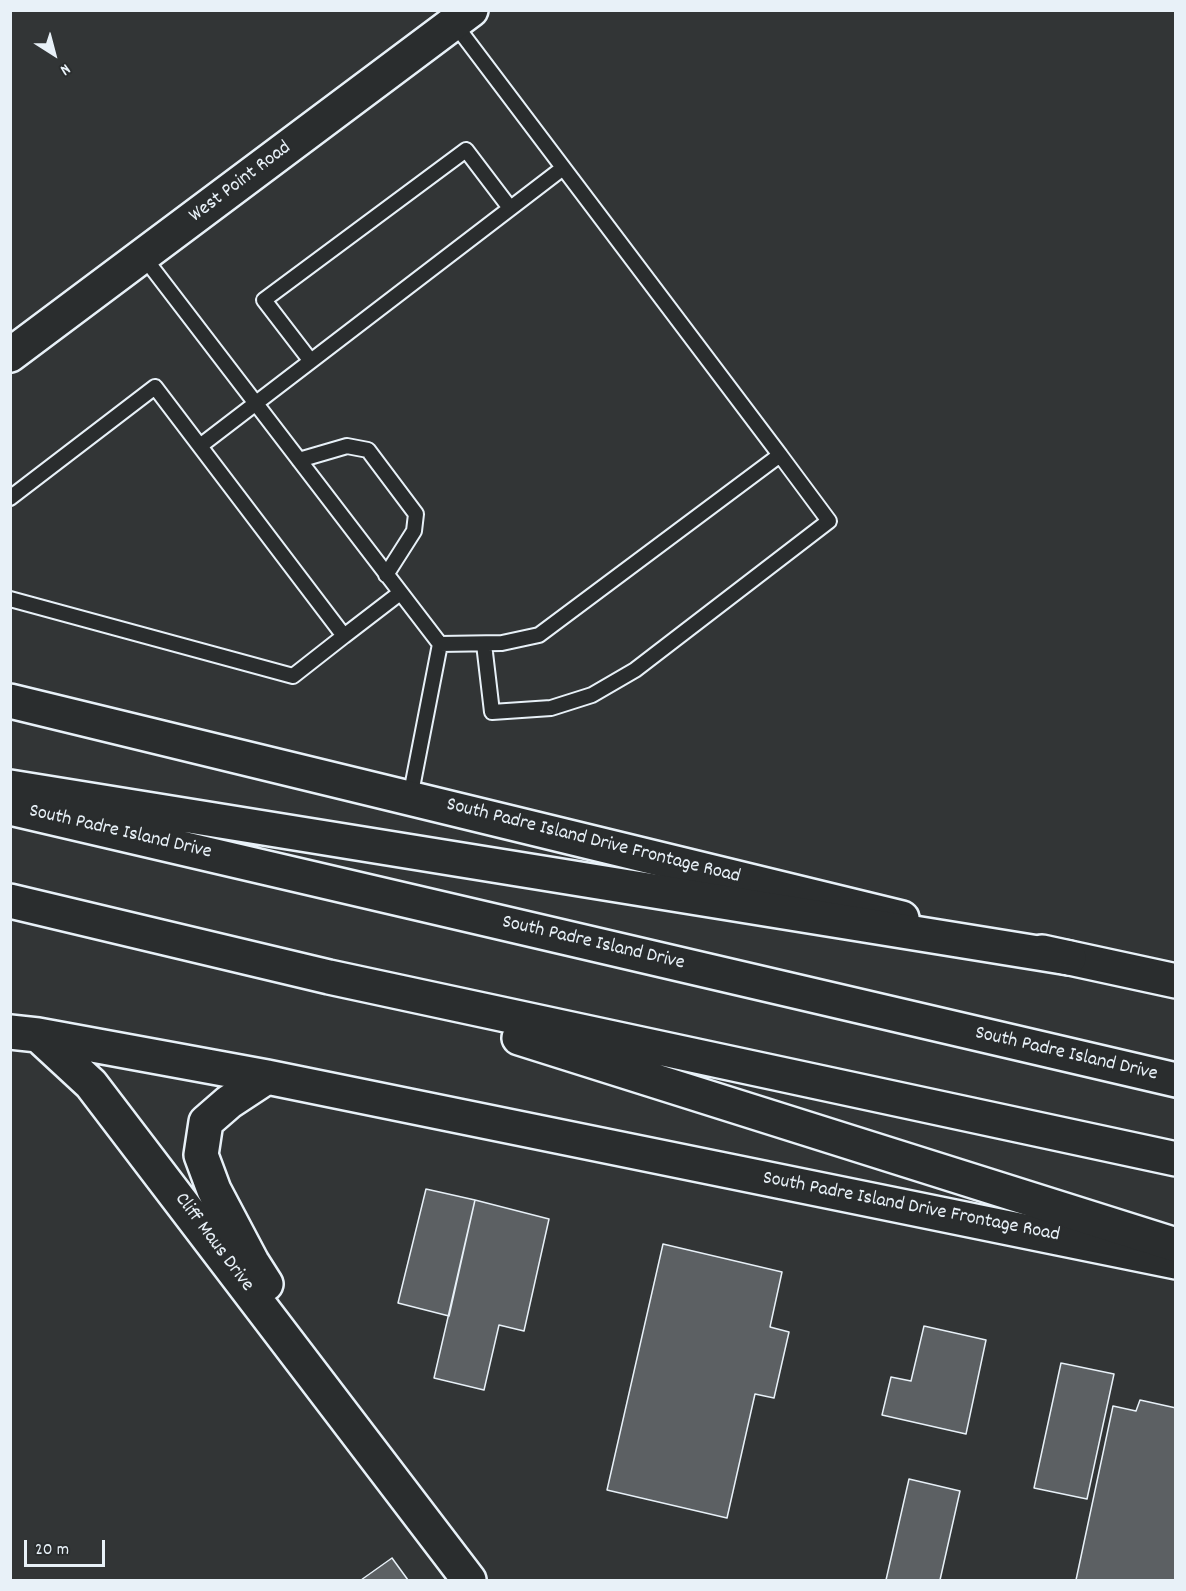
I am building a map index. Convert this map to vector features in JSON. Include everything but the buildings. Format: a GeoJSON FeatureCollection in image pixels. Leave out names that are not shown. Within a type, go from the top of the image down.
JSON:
{"type":"FeatureCollection","features":[{"type":"Feature","properties":{"kind":"main road","name":"West Point Road"},"geometry":{"type":"LineString","coordinates":[[10,355],[463,17]]}},
{"type":"Feature","properties":{"kind":"main road","name":"South Padre Island Drive Frontage Road"},"geometry":{"type":"LineString","coordinates":[[10,701],[1069,958],[1176,981]]}},
{"type":"Feature","properties":{"kind":"main road"},"geometry":{"type":"LineString","coordinates":[[10,787],[1069,958]]}},
{"type":"Feature","properties":{"kind":"main road","name":"South Padre Island Drive"},"geometry":{"type":"LineString","coordinates":[[10,808],[1176,1080]]}},
{"type":"Feature","properties":{"kind":"main road"},"geometry":{"type":"LineString","coordinates":[[10,901],[329,977],[1176,1159]]}},
{"type":"Feature","properties":{"kind":"main road"},"geometry":{"type":"LineString","coordinates":[[329,977],[1176,1245]]}},
{"type":"Feature","properties":{"kind":"main road","name":"South Padre Island Drive Frontage Road"},"geometry":{"type":"LineString","coordinates":[[24,1034],[267,1077],[1176,1262]]}},
{"type":"Feature","properties":{"kind":"main road","name":"Cliff Maus Drive"},"geometry":{"type":"LineString","coordinates":[[24,1034],[92,1084],[469,1581]]}},
{"type":"Feature","properties":{"kind":"main road","name":"Cliff Maus Drive"},"geometry":{"type":"LineString","coordinates":[[267,1077],[229,1102],[206,1122],[201,1155],[214,1190],[252,1262],[378,1460]]}},
{"type":"Feature","properties":{"kind":"lane"},"geometry":{"type":"LineString","coordinates":[[463,17],[563,168],[830,521],[635,670],[592,694],[551,708],[492,712],[484,644]]}},
{"type":"Feature","properties":{"kind":"lane"},"geometry":{"type":"LineString","coordinates":[[310,360],[264,300],[466,150],[510,208]]}},
{"type":"Feature","properties":{"kind":"lane"},"geometry":{"type":"LineString","coordinates":[[200,446],[563,168]]}},
{"type":"Feature","properties":{"kind":"lane"},"geometry":{"type":"LineString","coordinates":[[143,256],[440,644],[410,798]]}},
{"type":"Feature","properties":{"kind":"lane"},"geometry":{"type":"LineString","coordinates":[[10,498],[155,387],[344,636]]}},
{"type":"Feature","properties":{"kind":"lane"},"geometry":{"type":"LineString","coordinates":[[299,460],[347,446],[368,450],[375,459],[416,514],[414,531],[387,575]]}},
{"type":"Feature","properties":{"kind":"lane"},"geometry":{"type":"LineString","coordinates":[[440,644],[502,643],[538,635],[780,455]]}},
{"type":"Feature","properties":{"kind":"lane"},"geometry":{"type":"LineString","coordinates":[[10,599],[293,676],[400,593]]}}]}
